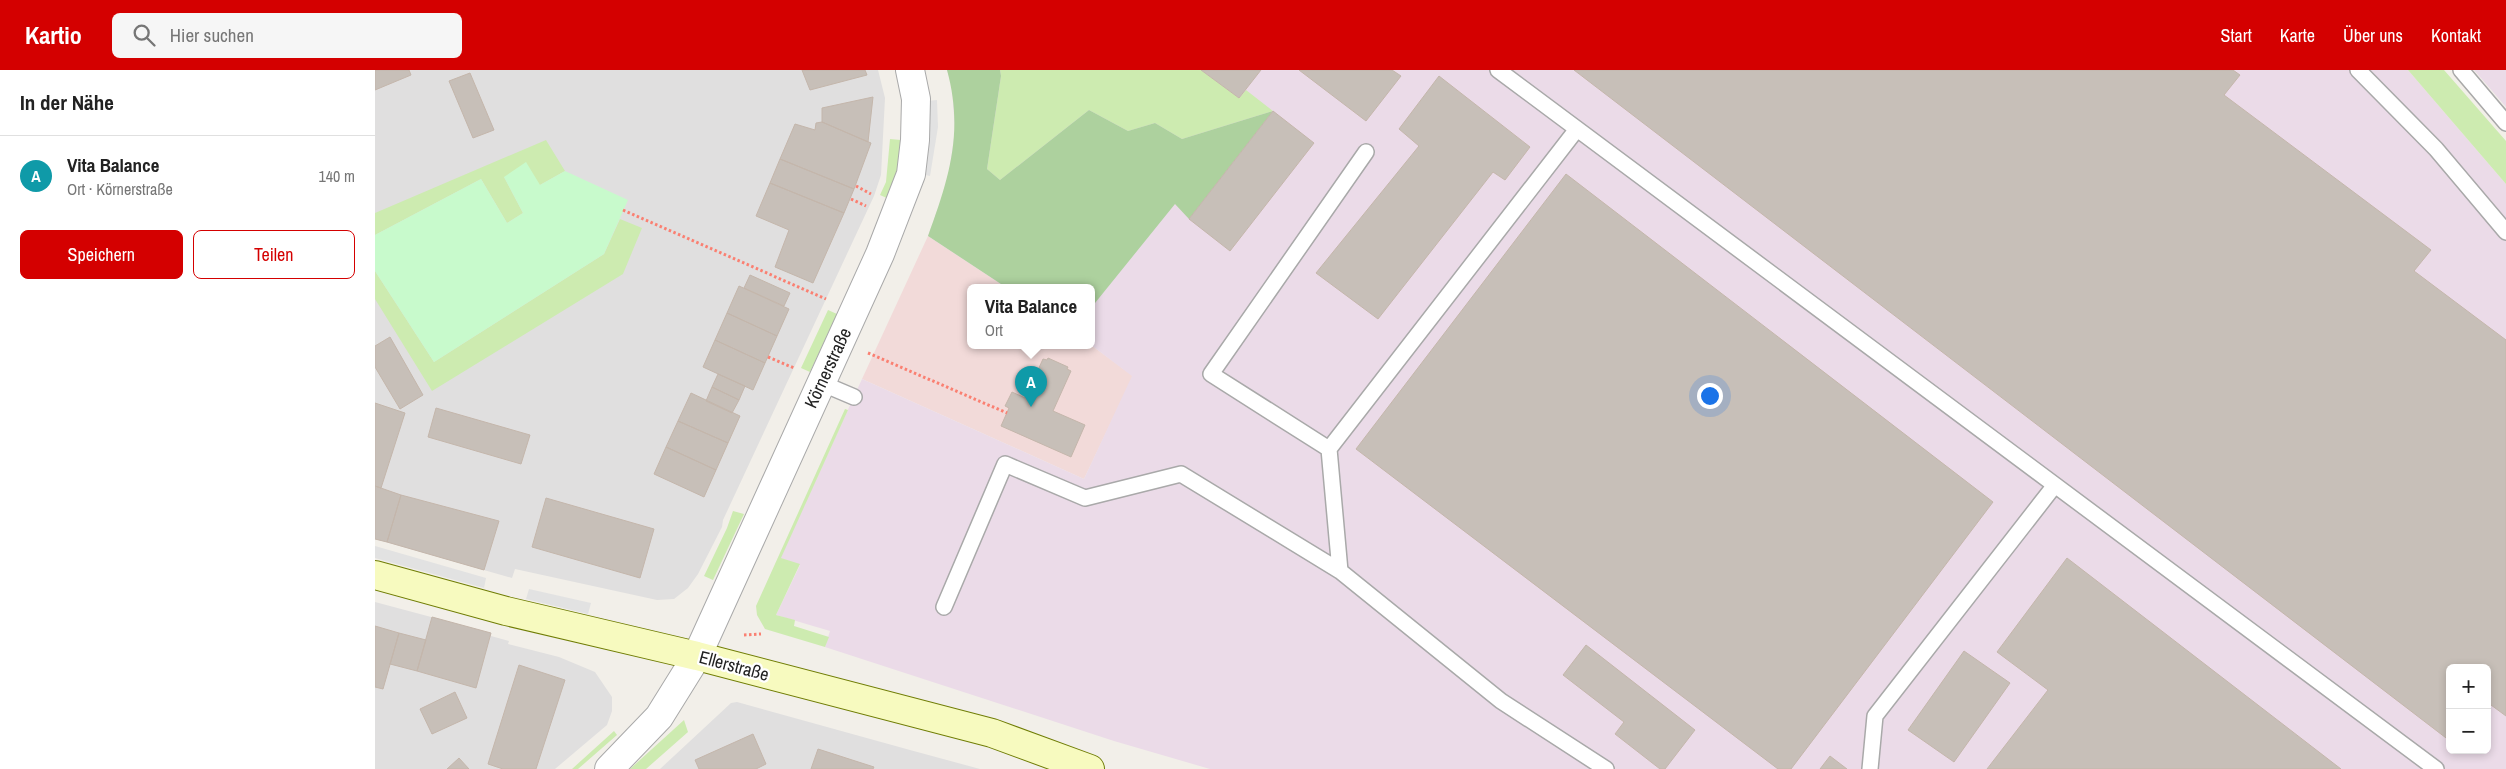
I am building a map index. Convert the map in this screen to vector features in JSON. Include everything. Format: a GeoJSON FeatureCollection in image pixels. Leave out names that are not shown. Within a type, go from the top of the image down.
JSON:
{"type":"FeatureCollection","features":[{"type":"Feature","properties":{"kind":"main road","name":"Ellerstraße"},"geometry":{"type":"LineString","coordinates":[[375,575],[506,611],[697,656],[993,733],[1090,769]]}},
{"type":"Feature","properties":{"kind":"street","name":"Körnerstraße"},"geometry":{"type":"LineString","coordinates":[[612,768],[659,717],[697,656],[880,254],[911,174],[915,140],[916,99],[910,70]]}},
{"type":"Feature","properties":{"kind":"lane"},"geometry":{"type":"LineString","coordinates":[[1498,70],[2436,769]]}},
{"type":"Feature","properties":{"kind":"lane"},"geometry":{"type":"LineString","coordinates":[[2358,70],[2436,149],[2506,232]]}},
{"type":"Feature","properties":{"kind":"lane"},"geometry":{"type":"LineString","coordinates":[[2461,70],[2506,123]]}},
{"type":"Feature","properties":{"kind":"lane"},"geometry":{"type":"LineString","coordinates":[[1340,570],[1329,449],[1577,129]]}},
{"type":"Feature","properties":{"kind":"lane"},"geometry":{"type":"LineString","coordinates":[[1329,449],[1211,374],[1366,152]]}},
{"type":"Feature","properties":{"kind":"lane"},"geometry":{"type":"LineString","coordinates":[[821,383],[854,397]]}},
{"type":"Feature","properties":{"kind":"lane"},"geometry":{"type":"LineString","coordinates":[[944,607],[1005,464],[1085,498],[1181,474],[1340,570],[1501,701],[1606,769]]}},
{"type":"Feature","properties":{"kind":"lane"},"geometry":{"type":"LineString","coordinates":[[1870,769],[1875,716],[2055,484]]}},
{"type":"Feature","properties":{"kind":"path"},"geometry":{"type":"LineString","coordinates":[[623,210],[827,300]]}},
{"type":"Feature","properties":{"kind":"path"},"geometry":{"type":"LineString","coordinates":[[873,356],[1007,413]]}},
{"type":"Feature","properties":{"kind":"shaded area"},"geometry":{"type":"Polygon","coordinates":[[[375,70],[878,70],[885,98],[881,175],[874,196],[723,520],[722,527],[698,574],[688,588],[674,599],[657,600],[515,569],[512,578],[375,539],[375,70]]]}},
{"type":"Feature","properties":{"kind":"shaded area"},"geometry":{"type":"Polygon","coordinates":[[[947,70],[2408,70],[2506,184],[2506,769],[1210,769],[1114,741],[825,647],[830,631],[776,615],[800,565],[780,558],[862,379],[1084,479],[1132,376],[1095,348],[1095,284],[1001,284],[928,236],[948,181],[955,131],[952,86],[947,70]]]}},
{"type":"Feature","properties":{"kind":"shaded area"},"geometry":{"type":"Polygon","coordinates":[[[2474,70],[2506,70],[2506,107],[2474,70]]]}},
{"type":"Feature","properties":{"kind":"shaded area"},"geometry":{"type":"Polygon","coordinates":[[[937,100],[938,127],[930,176],[921,174],[927,101],[937,100]]]}},
{"type":"Feature","properties":{"kind":"shaded area"},"geometry":{"type":"Polygon","coordinates":[[[928,236],[1001,284],[967,284],[967,349],[1095,348],[1133,376],[1084,479],[862,379],[928,236]]]}},
{"type":"Feature","properties":{"kind":"shaded area"},"geometry":{"type":"Polygon","coordinates":[[[375,546],[486,578],[484,588],[375,558],[375,546]]]}},
{"type":"Feature","properties":{"kind":"shaded area"},"geometry":{"type":"Polygon","coordinates":[[[529,589],[591,603],[588,614],[526,599],[529,589]]]}},
{"type":"Feature","properties":{"kind":"shaded area"},"geometry":{"type":"Polygon","coordinates":[[[375,602],[491,633],[491,636],[509,641],[508,644],[559,657],[595,672],[612,697],[612,711],[607,725],[555,769],[375,769],[375,602]]]}},
{"type":"Feature","properties":{"kind":"shaded area"},"geometry":{"type":"Polygon","coordinates":[[[737,702],[980,769],[660,769],[731,703],[737,702]]]}},
{"type":"Feature","properties":{"kind":"green space"},"geometry":{"type":"Polygon","coordinates":[[[947,70],[1000,70],[1001,76],[987,169],[1000,180],[1089,110],[1128,131],[1155,123],[1182,139],[1273,111],[1189,219],[1175,204],[1095,303],[1095,284],[1001,284],[928,236],[948,174],[952,155],[954,114],[947,70]]]}},
{"type":"Feature","properties":{"kind":"green space"},"geometry":{"type":"Polygon","coordinates":[[[1000,70],[1201,70],[1239,98],[1246,90],[1273,111],[1182,139],[1155,123],[1128,131],[1089,110],[1000,180],[987,169],[1001,76],[1000,70]]]}},
{"type":"Feature","properties":{"kind":"green space"},"geometry":{"type":"Polygon","coordinates":[[[2408,70],[2444,70],[2506,141],[2506,184],[2408,70]]]}},
{"type":"Feature","properties":{"kind":"green space"},"geometry":{"type":"Polygon","coordinates":[[[890,139],[901,140],[897,175],[889,199],[880,195],[886,182],[890,139]]]}},
{"type":"Feature","properties":{"kind":"green space"},"geometry":{"type":"Polygon","coordinates":[[[546,140],[565,171],[540,185],[504,177],[523,213],[507,223],[481,179],[375,235],[375,213],[546,140]]]}},
{"type":"Feature","properties":{"kind":"green space"},"geometry":{"type":"Polygon","coordinates":[[[526,162],[540,185],[565,171],[628,200],[604,254],[434,362],[375,271],[375,235],[481,179],[507,223],[523,213],[504,177],[526,162]]]}},
{"type":"Feature","properties":{"kind":"green space"},"geometry":{"type":"Polygon","coordinates":[[[620,219],[642,228],[623,274],[432,391],[375,299],[375,271],[434,362],[604,254],[620,219]]]}},
{"type":"Feature","properties":{"kind":"green space"},"geometry":{"type":"Polygon","coordinates":[[[828,310],[837,314],[810,372],[801,368],[828,310]]]}},
{"type":"Feature","properties":{"kind":"green space"},"geometry":{"type":"Polygon","coordinates":[[[845,409],[848,410],[781,558],[800,564],[776,615],[795,620],[794,626],[829,637],[825,647],[765,629],[757,615],[756,606],[845,409]]]}},
{"type":"Feature","properties":{"kind":"green space"},"geometry":{"type":"Polygon","coordinates":[[[733,511],[744,514],[713,580],[704,576],[733,511]]]}},
{"type":"Feature","properties":{"kind":"green space"},"geometry":{"type":"Polygon","coordinates":[[[684,720],[688,732],[646,769],[630,769],[684,720]]]}},
{"type":"Feature","properties":{"kind":"green space"},"geometry":{"type":"Polygon","coordinates":[[[614,731],[617,735],[578,769],[572,769],[614,731]]]}},
{"type":"Feature","properties":{"kind":"building"},"geometry":{"type":"Polygon","coordinates":[[[375,70],[409,70],[411,75],[375,90],[375,70]]]}},
{"type":"Feature","properties":{"kind":"building"},"geometry":{"type":"Polygon","coordinates":[[[802,70],[865,70],[867,75],[810,90],[802,70]]]}},
{"type":"Feature","properties":{"kind":"building"},"geometry":{"type":"Polygon","coordinates":[[[1201,70],[1261,70],[1239,98],[1201,70]]]}},
{"type":"Feature","properties":{"kind":"building"},"geometry":{"type":"Polygon","coordinates":[[[1299,70],[1392,70],[1401,76],[1366,121],[1299,70]]]}},
{"type":"Feature","properties":{"kind":"building"},"geometry":{"type":"Polygon","coordinates":[[[1574,70],[2233,70],[2240,75],[2224,95],[2431,250],[2414,271],[2506,340],[2506,716],[2491,705],[2491,664],[2446,664],[2446,738],[1574,70]]]}},
{"type":"Feature","properties":{"kind":"building"},"geometry":{"type":"Polygon","coordinates":[[[470,73],[494,130],[473,138],[449,81],[470,73]]]}},
{"type":"Feature","properties":{"kind":"building"},"geometry":{"type":"Polygon","coordinates":[[[1439,76],[1530,147],[1505,180],[1493,172],[1378,319],[1316,273],[1419,146],[1399,129],[1439,76]]]}},
{"type":"Feature","properties":{"kind":"building"},"geometry":{"type":"Polygon","coordinates":[[[873,97],[868,142],[822,122],[822,108],[873,97]]]}},
{"type":"Feature","properties":{"kind":"building"},"geometry":{"type":"Polygon","coordinates":[[[1273,111],[1314,143],[1230,251],[1189,219],[1273,111]]]}},
{"type":"Feature","properties":{"kind":"building"},"geometry":{"type":"Polygon","coordinates":[[[822,122],[871,143],[854,189],[780,159],[795,124],[815,130],[816,123],[822,122]]]}},
{"type":"Feature","properties":{"kind":"building"},"geometry":{"type":"Polygon","coordinates":[[[780,159],[854,189],[844,213],[770,183],[780,159]]]}},
{"type":"Feature","properties":{"kind":"building"},"geometry":{"type":"Polygon","coordinates":[[[1566,174],[1993,502],[1791,769],[1778,769],[1356,449],[1566,174]]]}},
{"type":"Feature","properties":{"kind":"building"},"geometry":{"type":"Polygon","coordinates":[[[770,183],[844,213],[813,283],[775,267],[789,230],[756,216],[770,183]]]}},
{"type":"Feature","properties":{"kind":"building"},"geometry":{"type":"Polygon","coordinates":[[[750,275],[790,293],[784,306],[744,288],[750,275]]]}},
{"type":"Feature","properties":{"kind":"building"},"geometry":{"type":"Polygon","coordinates":[[[739,286],[789,309],[777,336],[727,313],[739,286]]]}},
{"type":"Feature","properties":{"kind":"building"},"geometry":{"type":"Polygon","coordinates":[[[727,313],[777,336],[765,363],[715,340],[727,313]]]}},
{"type":"Feature","properties":{"kind":"building"},"geometry":{"type":"Polygon","coordinates":[[[390,337],[423,395],[400,409],[375,367],[375,346],[390,337]]]}},
{"type":"Feature","properties":{"kind":"building"},"geometry":{"type":"Polygon","coordinates":[[[715,340],[765,363],[753,390],[703,367],[715,340]]]}},
{"type":"Feature","properties":{"kind":"building"},"geometry":{"type":"Polygon","coordinates":[[[1048,358],[1068,367],[1067,369],[1071,371],[1053,411],[1085,425],[1071,457],[1001,426],[1009,408],[1005,406],[1012,392],[1025,398],[1043,359],[1047,360],[1048,358]]]}},
{"type":"Feature","properties":{"kind":"building"},"geometry":{"type":"Polygon","coordinates":[[[718,374],[745,386],[739,400],[712,387],[718,374]]]}},
{"type":"Feature","properties":{"kind":"building"},"geometry":{"type":"Polygon","coordinates":[[[712,387],[739,400],[732,413],[706,401],[712,387]]]}},
{"type":"Feature","properties":{"kind":"building"},"geometry":{"type":"Polygon","coordinates":[[[691,393],[740,416],[728,443],[678,421],[691,393]]]}},
{"type":"Feature","properties":{"kind":"building"},"geometry":{"type":"Polygon","coordinates":[[[375,403],[405,413],[381,488],[375,486],[375,403]]]}},
{"type":"Feature","properties":{"kind":"building"},"geometry":{"type":"Polygon","coordinates":[[[436,408],[530,435],[521,464],[428,437],[436,408]]]}},
{"type":"Feature","properties":{"kind":"building"},"geometry":{"type":"Polygon","coordinates":[[[678,421],[728,443],[716,470],[666,447],[678,421]]]}},
{"type":"Feature","properties":{"kind":"building"},"geometry":{"type":"Polygon","coordinates":[[[666,447],[716,470],[704,497],[654,474],[666,447]]]}},
{"type":"Feature","properties":{"kind":"building"},"geometry":{"type":"Polygon","coordinates":[[[375,486],[401,495],[387,542],[375,539],[375,486]]]}},
{"type":"Feature","properties":{"kind":"building"},"geometry":{"type":"Polygon","coordinates":[[[401,495],[499,521],[484,570],[387,542],[401,495]]]}},
{"type":"Feature","properties":{"kind":"building"},"geometry":{"type":"Polygon","coordinates":[[[546,498],[654,529],[640,578],[532,547],[546,498]]]}},
{"type":"Feature","properties":{"kind":"building"},"geometry":{"type":"Polygon","coordinates":[[[2067,558],[2341,769],[1987,769],[2048,690],[1997,652],[2067,558]]]}},
{"type":"Feature","properties":{"kind":"building"},"geometry":{"type":"Polygon","coordinates":[[[432,617],[491,633],[476,688],[417,671],[432,617]]]}},
{"type":"Feature","properties":{"kind":"building"},"geometry":{"type":"Polygon","coordinates":[[[375,626],[399,633],[383,689],[375,687],[375,626]]]}},
{"type":"Feature","properties":{"kind":"building"},"geometry":{"type":"Polygon","coordinates":[[[399,633],[426,640],[417,671],[390,664],[399,633]]]}},
{"type":"Feature","properties":{"kind":"building"},"geometry":{"type":"Polygon","coordinates":[[[1586,645],[1695,730],[1665,769],[1660,769],[1615,734],[1624,722],[1563,675],[1586,645]]]}},
{"type":"Feature","properties":{"kind":"building"},"geometry":{"type":"Polygon","coordinates":[[[1964,651],[2010,683],[1954,762],[1908,730],[1964,651]]]}},
{"type":"Feature","properties":{"kind":"building"},"geometry":{"type":"Polygon","coordinates":[[[519,665],[565,680],[536,769],[503,769],[488,764],[519,665]]]}},
{"type":"Feature","properties":{"kind":"building"},"geometry":{"type":"Polygon","coordinates":[[[455,692],[467,718],[432,734],[420,709],[455,692]]]}},
{"type":"Feature","properties":{"kind":"building"},"geometry":{"type":"Polygon","coordinates":[[[753,734],[766,764],[756,769],[699,769],[695,760],[753,734]]]}},
{"type":"Feature","properties":{"kind":"building"},"geometry":{"type":"Polygon","coordinates":[[[818,749],[874,767],[873,769],[811,769],[818,749]]]}},
{"type":"Feature","properties":{"kind":"building"},"geometry":{"type":"Polygon","coordinates":[[[1830,756],[1847,769],[1820,769],[1830,756]]]}},
{"type":"Feature","properties":{"kind":"building"},"geometry":{"type":"Polygon","coordinates":[[[459,758],[469,769],[447,769],[459,758]]]}},
{"type":"Feature","properties":{"kind":"place","name":"Vita Balance"},"geometry":{"type":"Point","coordinates":[1031,407]}}]}
